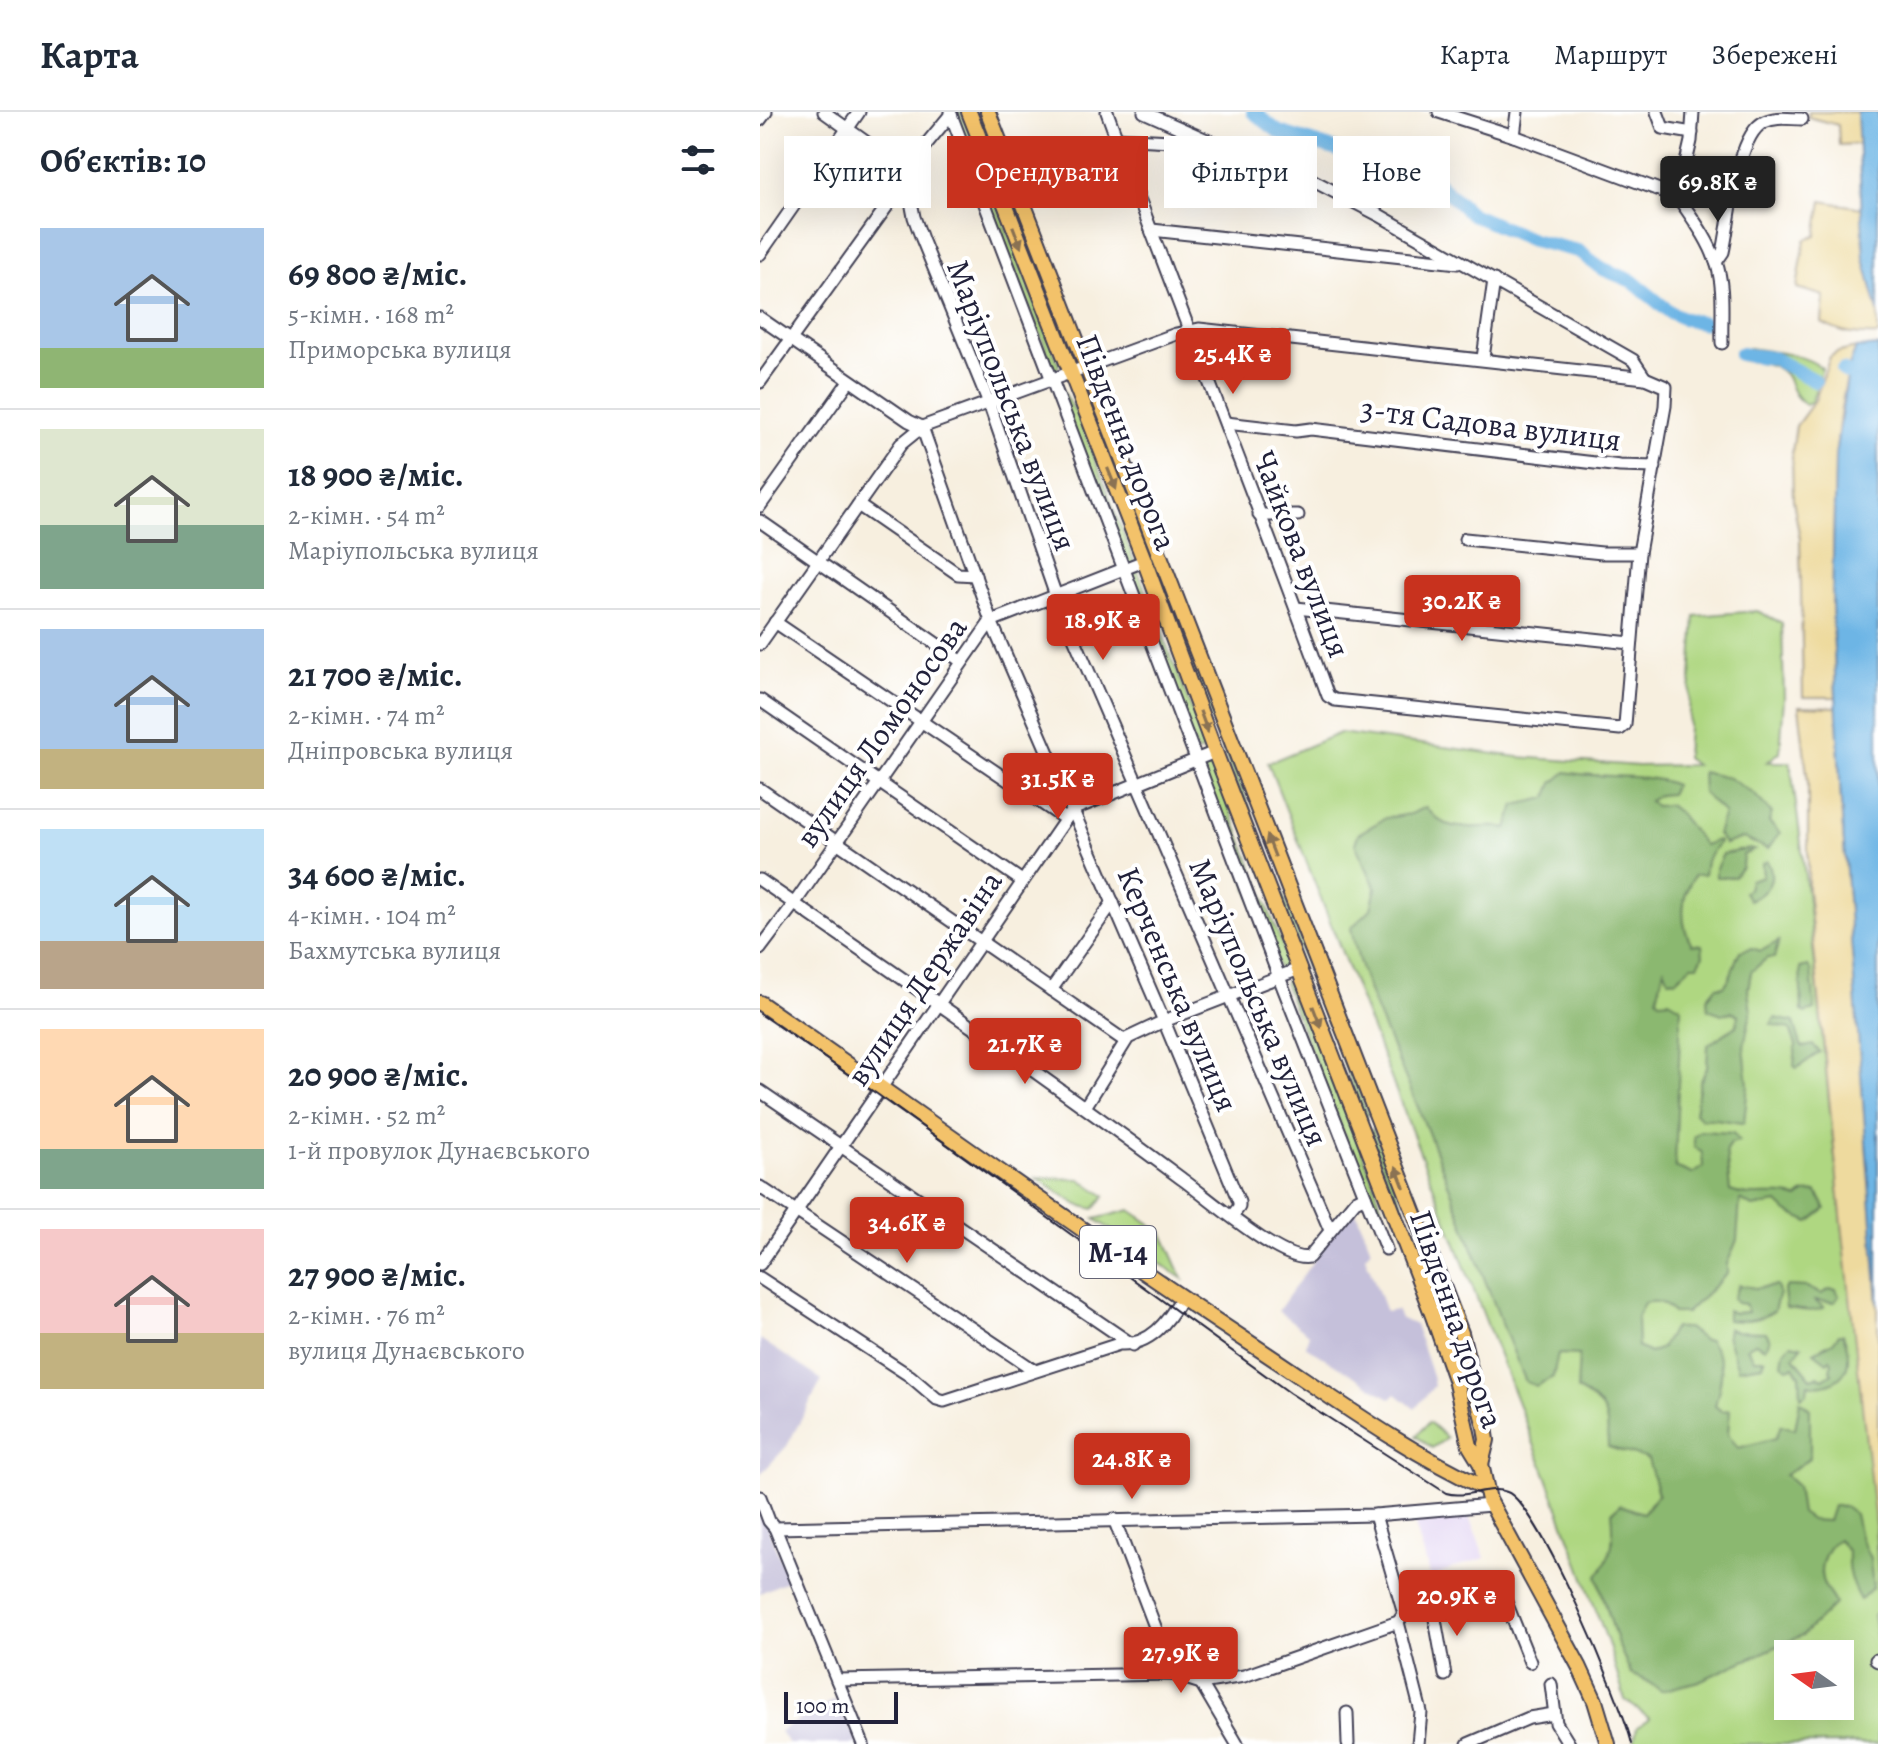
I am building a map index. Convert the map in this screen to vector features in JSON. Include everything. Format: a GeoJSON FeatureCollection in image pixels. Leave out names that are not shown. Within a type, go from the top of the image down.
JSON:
{"type":"FeatureCollection","features":[{"type":"Feature","properties":{"kind":"main road","name":"Південна дорога"},"geometry":{"type":"LineString","coordinates":[[969,112],[1438,1330],[1455,1379],[1470,1446],[1481,1464]]}},
{"type":"Feature","properties":{"kind":"main road","name":"Південна дорога"},"geometry":{"type":"LineString","coordinates":[[988,112],[1461,1333],[1487,1440],[1481,1464]]}},
{"type":"Feature","properties":{"kind":"main road","name":"М-14"},"geometry":{"type":"LineString","coordinates":[[760,1003],[1182,1297],[1393,1437],[1485,1488]]}},
{"type":"Feature","properties":{"kind":"main road"},"geometry":{"type":"LineString","coordinates":[[1360,1129],[1379,1122]]}},
{"type":"Feature","properties":{"kind":"main road"},"geometry":{"type":"LineString","coordinates":[[1481,1464],[1491,1505],[1579,1666],[1595,1701],[1608,1744]]}},
{"type":"Feature","properties":{"kind":"street"},"geometry":{"type":"LineString","coordinates":[[760,120],[766,112]]}},
{"type":"Feature","properties":{"kind":"street"},"geometry":{"type":"LineString","coordinates":[[824,112],[857,136]]}},
{"type":"Feature","properties":{"kind":"street"},"geometry":{"type":"LineString","coordinates":[[760,254],[859,112]]}},
{"type":"Feature","properties":{"kind":"street","name":"Чайкова вулиця"},"geometry":{"type":"LineString","coordinates":[[1107,112],[1115,136]]}},
{"type":"Feature","properties":{"kind":"street"},"geometry":{"type":"LineString","coordinates":[[1144,112],[1198,136]]}},
{"type":"Feature","properties":{"kind":"street"},"geometry":{"type":"LineString","coordinates":[[1439,112],[1514,136],[1678,197],[1702,233],[1716,262],[1722,343]]}},
{"type":"Feature","properties":{"kind":"street"},"geometry":{"type":"LineString","coordinates":[[1514,136],[1517,112]]}},
{"type":"Feature","properties":{"kind":"street"},"geometry":{"type":"LineString","coordinates":[[1657,112],[1663,128],[1692,133]]}},
{"type":"Feature","properties":{"kind":"street"},"geometry":{"type":"LineString","coordinates":[[1678,197],[1692,133],[1693,112]]}},
{"type":"Feature","properties":{"kind":"street"},"geometry":{"type":"LineString","coordinates":[[931,137],[950,113]]}},
{"type":"Feature","properties":{"kind":"street"},"geometry":{"type":"LineString","coordinates":[[950,113],[1122,569],[1386,1249]]}},
{"type":"Feature","properties":{"kind":"street"},"geometry":{"type":"LineString","coordinates":[[1716,262],[1723,252],[1737,177],[1751,134],[1770,119],[1802,119]]}},
{"type":"Feature","properties":{"kind":"street"},"geometry":{"type":"LineString","coordinates":[[1317,183],[1633,360],[1645,378]]}},
{"type":"Feature","properties":{"kind":"street"},"geometry":{"type":"LineString","coordinates":[[760,382],[886,208]]}},
{"type":"Feature","properties":{"kind":"street","name":"Маріупольська вулиця"},"geometry":{"type":"LineString","coordinates":[[914,208],[922,239],[989,403],[1056,596],[1330,1230]]}},
{"type":"Feature","properties":{"kind":"street","name":"Чайкова вулиця"},"geometry":{"type":"LineString","coordinates":[[1143,208],[1187,330],[1226,423],[1331,699],[1537,722],[1623,728],[1631,643]]}},
{"type":"Feature","properties":{"kind":"street"},"geometry":{"type":"LineString","coordinates":[[1152,230],[1461,263]]}},
{"type":"Feature","properties":{"kind":"street"},"geometry":{"type":"LineString","coordinates":[[1483,358],[1494,280]]}},
{"type":"Feature","properties":{"kind":"street"},"geometry":{"type":"LineString","coordinates":[[760,318],[911,423],[922,427]]}},
{"type":"Feature","properties":{"kind":"street"},"geometry":{"type":"LineString","coordinates":[[760,644],[901,444],[922,427],[1187,330],[1483,358],[1645,378],[1666,387],[1639,553],[1631,643],[1296,608]]}},
{"type":"Feature","properties":{"kind":"street"},"geometry":{"type":"LineString","coordinates":[[760,506],[849,381]]}},
{"type":"Feature","properties":{"kind":"street","name":"3-тя Садова вулиця"},"geometry":{"type":"LineString","coordinates":[[1226,423],[1296,431],[1311,429],[1620,466],[1655,467]]}},
{"type":"Feature","properties":{"kind":"street","name":"Керченська вулиця"},"geometry":{"type":"LineString","coordinates":[[922,427],[991,621],[1069,814],[1113,902],[1239,1202],[1232,1216]]}},
{"type":"Feature","properties":{"kind":"street"},"geometry":{"type":"LineString","coordinates":[[858,505],[958,574],[975,575]]}},
{"type":"Feature","properties":{"kind":"street"},"geometry":{"type":"LineString","coordinates":[[1259,515],[1298,515]]}},
{"type":"Feature","properties":{"kind":"street"},"geometry":{"type":"LineString","coordinates":[[760,521],[961,661]]}},
{"type":"Feature","properties":{"kind":"street"},"geometry":{"type":"LineString","coordinates":[[1465,539],[1602,553],[1639,553]]}},
{"type":"Feature","properties":{"kind":"street","name":"вулиця Ломоносова"},"geometry":{"type":"LineString","coordinates":[[760,949],[991,621],[1144,561]]}},
{"type":"Feature","properties":{"kind":"street"},"geometry":{"type":"LineString","coordinates":[[775,622],[919,721],[1069,814],[1215,752]]}},
{"type":"Feature","properties":{"kind":"street"},"geometry":{"type":"LineString","coordinates":[[760,700],[1022,881]]}},
{"type":"Feature","properties":{"kind":"street"},"geometry":{"type":"LineString","coordinates":[[760,789],[1125,1041]]}},
{"type":"Feature","properties":{"kind":"street","name":"вулиця Державіна"},"geometry":{"type":"LineString","coordinates":[[760,1264],[1069,814]]}},
{"type":"Feature","properties":{"kind":"street"},"geometry":{"type":"LineString","coordinates":[[760,880],[1085,1107],[1272,1245],[1302,1259],[1312,1254],[1355,1201],[1365,1196]]}},
{"type":"Feature","properties":{"kind":"street"},"geometry":{"type":"LineString","coordinates":[[1051,990],[1113,902]]}},
{"type":"Feature","properties":{"kind":"street"},"geometry":{"type":"LineString","coordinates":[[1085,1107],[1125,1041],[1164,1021],[1299,969]]}},
{"type":"Feature","properties":{"kind":"street"},"geometry":{"type":"LineString","coordinates":[[760,1091],[1133,1345]]}},
{"type":"Feature","properties":{"kind":"street"},"geometry":{"type":"LineString","coordinates":[[760,1187],[1034,1370]]}},
{"type":"Feature","properties":{"kind":"street"},"geometry":{"type":"LineString","coordinates":[[760,1278],[910,1376],[941,1401],[1119,1344],[1133,1345],[1159,1330],[1182,1297]]}},
{"type":"Feature","properties":{"kind":"street"},"geometry":{"type":"LineString","coordinates":[[760,1497],[863,1744]]}},
{"type":"Feature","properties":{"kind":"street"},"geometry":{"type":"LineString","coordinates":[[775,1528],[1375,1515],[1491,1505]]}},
{"type":"Feature","properties":{"kind":"street"},"geometry":{"type":"LineString","coordinates":[[1375,1515],[1421,1712],[1418,1744]]}},
{"type":"Feature","properties":{"kind":"street"},"geometry":{"type":"LineString","coordinates":[[1114,1519],[1173,1674]]}},
{"type":"Feature","properties":{"kind":"street"},"geometry":{"type":"LineString","coordinates":[[837,1680],[1173,1674],[1201,1683],[1244,1676],[1498,1582],[1530,1662]]}},
{"type":"Feature","properties":{"kind":"street"},"geometry":{"type":"LineString","coordinates":[[1433,1608],[1445,1675]]}},
{"type":"Feature","properties":{"kind":"street"},"geometry":{"type":"LineString","coordinates":[[1201,1683],[1237,1744]]}},
{"type":"Feature","properties":{"kind":"street"},"geometry":{"type":"LineString","coordinates":[[1551,1684],[1554,1714],[1569,1744]]}},
{"type":"Feature","properties":{"kind":"street"},"geometry":{"type":"LineString","coordinates":[[1347,1713],[1348,1744]]}},
{"type":"Feature","properties":{"kind":"street"},"geometry":{"type":"LineString","coordinates":[[1468,1744],[1529,1718],[1554,1714]]}},
{"type":"Feature","properties":{"kind":"shaded area"},"geometry":{"type":"Polygon","coordinates":[[[1353,1204],[1371,1249],[1365,1256],[1386,1312],[1396,1310],[1400,1318],[1415,1325],[1432,1376],[1434,1386],[1415,1409],[1396,1394],[1391,1399],[1305,1346],[1309,1334],[1278,1311],[1353,1204]]]}},
{"type":"Feature","properties":{"kind":"shaded area"},"geometry":{"type":"Polygon","coordinates":[[[760,1339],[822,1380],[787,1446],[760,1475],[760,1339]]]}},
{"type":"Feature","properties":{"kind":"shaded area"},"geometry":{"type":"Polygon","coordinates":[[[760,1509],[789,1580],[760,1593],[760,1509]]]}},
{"type":"Feature","properties":{"kind":"shaded area"},"geometry":{"type":"Polygon","coordinates":[[[1466,1509],[1485,1558],[1452,1568],[1431,1579],[1412,1515],[1466,1509]]]}},
{"type":"Feature","properties":{"kind":"shaded area"},"geometry":{"type":"Polygon","coordinates":[[[835,1699],[859,1744],[788,1744],[780,1731],[835,1699]]]}},
{"type":"Feature","properties":{"kind":"green space"},"geometry":{"type":"Polygon","coordinates":[[[953,112],[961,112],[970,136],[962,136],[953,112]]]}},
{"type":"Feature","properties":{"kind":"green space"},"geometry":{"type":"Polygon","coordinates":[[[977,112],[982,112],[991,136],[986,136],[977,112]]]}},
{"type":"Feature","properties":{"kind":"green space"},"geometry":{"type":"Polygon","coordinates":[[[991,208],[998,208],[1059,365],[1055,372],[991,208]]]}},
{"type":"Feature","properties":{"kind":"green space"},"geometry":{"type":"Polygon","coordinates":[[[1014,208],[1019,208],[1076,355],[1072,357],[1014,208]]]}},
{"type":"Feature","properties":{"kind":"green space"},"geometry":{"type":"Polygon","coordinates":[[[1749,348],[1797,356],[1822,368],[1812,401],[1806,405],[1799,399],[1779,369],[1740,360],[1740,351],[1749,348]]]}},
{"type":"Feature","properties":{"kind":"green space"},"geometry":{"type":"Polygon","coordinates":[[[1087,385],[1368,1115],[1364,1117],[1083,386],[1087,385]]]}},
{"type":"Feature","properties":{"kind":"green space"},"geometry":{"type":"Polygon","coordinates":[[[1060,386],[1078,416],[1206,747],[1200,752],[1197,752],[1057,387],[1060,386]]]}},
{"type":"Feature","properties":{"kind":"green space"},"geometry":{"type":"Polygon","coordinates":[[[1757,611],[1782,623],[1784,698],[1780,752],[1767,762],[1790,762],[1812,938],[1871,1469],[1877,1564],[1878,1612],[1873,1615],[1878,1643],[1878,1744],[1634,1744],[1637,1727],[1650,1719],[1625,1700],[1608,1643],[1546,1475],[1268,763],[1340,733],[1518,757],[1638,766],[1695,765],[1686,758],[1695,616],[1757,611]]]}},
{"type":"Feature","properties":{"kind":"green space"},"geometry":{"type":"Polygon","coordinates":[[[1211,760],[1290,965],[1285,972],[1280,972],[1200,763],[1211,760]]]}},
{"type":"Feature","properties":{"kind":"green space"},"geometry":{"type":"Polygon","coordinates":[[[1566,772],[1650,778],[1675,785],[1670,794],[1659,795],[1649,801],[1656,806],[1669,805],[1679,813],[1704,845],[1718,840],[1706,861],[1704,875],[1695,875],[1684,900],[1688,936],[1692,944],[1702,945],[1703,956],[1698,965],[1692,965],[1676,980],[1669,979],[1664,969],[1657,998],[1681,1007],[1675,1167],[1693,1174],[1703,1167],[1702,1153],[1694,1146],[1694,1136],[1700,1131],[1733,1133],[1739,1141],[1731,1143],[1726,1149],[1730,1191],[1798,1198],[1804,1193],[1817,1192],[1826,1209],[1809,1222],[1787,1212],[1778,1203],[1753,1207],[1740,1200],[1737,1240],[1727,1264],[1727,1274],[1686,1313],[1673,1313],[1660,1303],[1644,1303],[1637,1317],[1638,1347],[1650,1353],[1661,1348],[1674,1328],[1688,1328],[1703,1340],[1709,1340],[1721,1365],[1715,1406],[1722,1411],[1730,1410],[1728,1434],[1738,1448],[1776,1438],[1781,1425],[1795,1429],[1800,1401],[1810,1409],[1810,1458],[1785,1475],[1797,1486],[1801,1513],[1811,1520],[1828,1521],[1833,1506],[1844,1506],[1855,1514],[1860,1537],[1870,1558],[1873,1587],[1860,1600],[1850,1576],[1848,1552],[1838,1539],[1825,1554],[1821,1567],[1822,1580],[1835,1604],[1803,1635],[1792,1640],[1774,1640],[1774,1648],[1699,1681],[1661,1691],[1631,1674],[1597,1577],[1612,1546],[1612,1512],[1620,1505],[1643,1513],[1658,1494],[1648,1459],[1608,1447],[1604,1412],[1595,1401],[1577,1390],[1579,1355],[1558,1354],[1553,1377],[1536,1386],[1526,1382],[1427,1129],[1369,992],[1351,928],[1371,909],[1376,888],[1355,844],[1358,834],[1386,818],[1411,814],[1425,807],[1440,821],[1453,826],[1507,828],[1515,805],[1547,798],[1553,783],[1566,772]]]}},
{"type":"Feature","properties":{"kind":"green space"},"geometry":{"type":"Polygon","coordinates":[[[1702,772],[1729,778],[1754,794],[1772,813],[1769,822],[1780,833],[1768,849],[1743,838],[1725,844],[1717,834],[1724,813],[1703,793],[1702,772]]]}},
{"type":"Feature","properties":{"kind":"green space"},"geometry":{"type":"Polygon","coordinates":[[[1754,850],[1743,855],[1742,867],[1734,877],[1716,877],[1716,868],[1723,854],[1754,850]]]}},
{"type":"Feature","properties":{"kind":"green space"},"geometry":{"type":"Polygon","coordinates":[[[1767,861],[1771,874],[1769,885],[1749,900],[1744,892],[1750,880],[1763,876],[1762,864],[1767,861]]]}},
{"type":"Feature","properties":{"kind":"green space"},"geometry":{"type":"Polygon","coordinates":[[[1779,941],[1774,958],[1767,958],[1751,972],[1748,990],[1751,1012],[1744,1046],[1748,1085],[1744,1123],[1701,1119],[1695,1113],[1700,1082],[1707,1068],[1708,1045],[1736,1026],[1739,1015],[1708,1009],[1707,998],[1716,987],[1724,986],[1727,982],[1740,951],[1752,948],[1761,951],[1779,941]]]}},
{"type":"Feature","properties":{"kind":"green space"},"geometry":{"type":"Polygon","coordinates":[[[1808,966],[1815,1010],[1805,1013],[1802,1011],[1800,968],[1808,966]]]}},
{"type":"Feature","properties":{"kind":"green space"},"geometry":{"type":"Polygon","coordinates":[[[1290,977],[1295,979],[1376,1188],[1383,1214],[1376,1216],[1284,983],[1290,977]]]}},
{"type":"Feature","properties":{"kind":"green space"},"geometry":{"type":"Polygon","coordinates":[[[1775,1018],[1794,1022],[1801,1045],[1813,1045],[1820,1052],[1797,1068],[1794,1066],[1796,1045],[1790,1029],[1771,1024],[1775,1018]]]}},
{"type":"Feature","properties":{"kind":"green space"},"geometry":{"type":"Polygon","coordinates":[[[1373,1129],[1458,1349],[1474,1423],[1460,1366],[1369,1131],[1373,1129]]]}},
{"type":"Feature","properties":{"kind":"green space"},"geometry":{"type":"Polygon","coordinates":[[[1037,1178],[1080,1179],[1105,1196],[1094,1209],[1078,1205],[1037,1178]]]}},
{"type":"Feature","properties":{"kind":"green space"},"geometry":{"type":"Polygon","coordinates":[[[1130,1210],[1162,1232],[1183,1279],[1095,1219],[1130,1210]]]}},
{"type":"Feature","properties":{"kind":"green space"},"geometry":{"type":"Polygon","coordinates":[[[1739,1285],[1755,1288],[1777,1286],[1779,1293],[1774,1311],[1751,1320],[1727,1320],[1727,1310],[1733,1313],[1748,1312],[1745,1304],[1737,1303],[1733,1298],[1739,1285]]]}},
{"type":"Feature","properties":{"kind":"green space"},"geometry":{"type":"Polygon","coordinates":[[[1787,1286],[1807,1287],[1821,1294],[1836,1289],[1839,1296],[1835,1302],[1815,1301],[1824,1307],[1815,1310],[1786,1308],[1784,1291],[1787,1286]]]}},
{"type":"Feature","properties":{"kind":"green space"},"geometry":{"type":"Polygon","coordinates":[[[1728,1328],[1766,1332],[1770,1340],[1765,1348],[1755,1343],[1747,1348],[1754,1359],[1765,1359],[1763,1365],[1738,1369],[1727,1335],[1728,1328]]]}},
{"type":"Feature","properties":{"kind":"green space"},"geometry":{"type":"Polygon","coordinates":[[[1839,1334],[1843,1334],[1848,1354],[1843,1374],[1827,1384],[1808,1384],[1807,1393],[1801,1397],[1800,1375],[1794,1366],[1788,1368],[1782,1364],[1784,1351],[1791,1344],[1802,1346],[1794,1357],[1811,1378],[1818,1376],[1823,1379],[1832,1373],[1832,1362],[1830,1359],[1827,1362],[1814,1352],[1833,1342],[1839,1334]]]}},
{"type":"Feature","properties":{"kind":"green space"},"geometry":{"type":"Polygon","coordinates":[[[1429,1422],[1447,1438],[1432,1448],[1416,1436],[1429,1422]]]}},
{"type":"Feature","properties":{"kind":"sand"},"geometry":{"type":"Polygon","coordinates":[[[1809,112],[1857,112],[1859,144],[1839,145],[1838,125],[1808,117],[1809,112]]]}},
{"type":"Feature","properties":{"kind":"sand"},"geometry":{"type":"Polygon","coordinates":[[[1822,201],[1862,208],[1864,258],[1878,312],[1878,335],[1849,334],[1822,323],[1824,296],[1797,288],[1805,240],[1816,236],[1822,201]]]}},
{"type":"Feature","properties":{"kind":"sand"},"geometry":{"type":"Polygon","coordinates":[[[1856,348],[1841,408],[1835,471],[1833,581],[1836,697],[1803,697],[1800,539],[1793,500],[1792,452],[1796,426],[1815,400],[1830,357],[1856,348]]]}},
{"type":"Feature","properties":{"kind":"sand"},"geometry":{"type":"Polygon","coordinates":[[[1799,706],[1837,707],[1841,804],[1878,1288],[1878,1550],[1808,889],[1808,783],[1799,706]]]}},
{"type":"Feature","properties":{"kind":"water"},"geometry":{"type":"Polygon","coordinates":[[[1857,112],[1878,112],[1878,312],[1864,258],[1857,112]]]}},
{"type":"Feature","properties":{"kind":"water"},"geometry":{"type":"Polygon","coordinates":[[[1878,346],[1878,1304],[1841,804],[1832,607],[1835,455],[1849,366],[1856,348],[1878,346]]]}},
{"type":"Feature","properties":{"kind":"waterway"},"geometry":{"type":"LineString","coordinates":[[1253,112],[1279,132],[1337,150],[1424,170],[1471,214],[1532,240],[1578,251],[1601,268],[1632,281],[1670,312],[1704,323]]}},
{"type":"Feature","properties":{"kind":"waterway"},"geometry":{"type":"LineString","coordinates":[[1740,354],[1773,358],[1815,381]]}},
{"type":"Feature","properties":{"kind":"waterway"},"geometry":{"type":"LineString","coordinates":[[1843,370],[1848,373]]}},
{"type":"Feature","properties":{"kind":"tram line"},"geometry":{"type":"LineString","coordinates":[[760,1014],[877,1094],[1290,1393],[1446,1493],[1507,1492],[1521,1505],[1539,1531],[1558,1567],[1597,1650],[1632,1744]]}}]}
